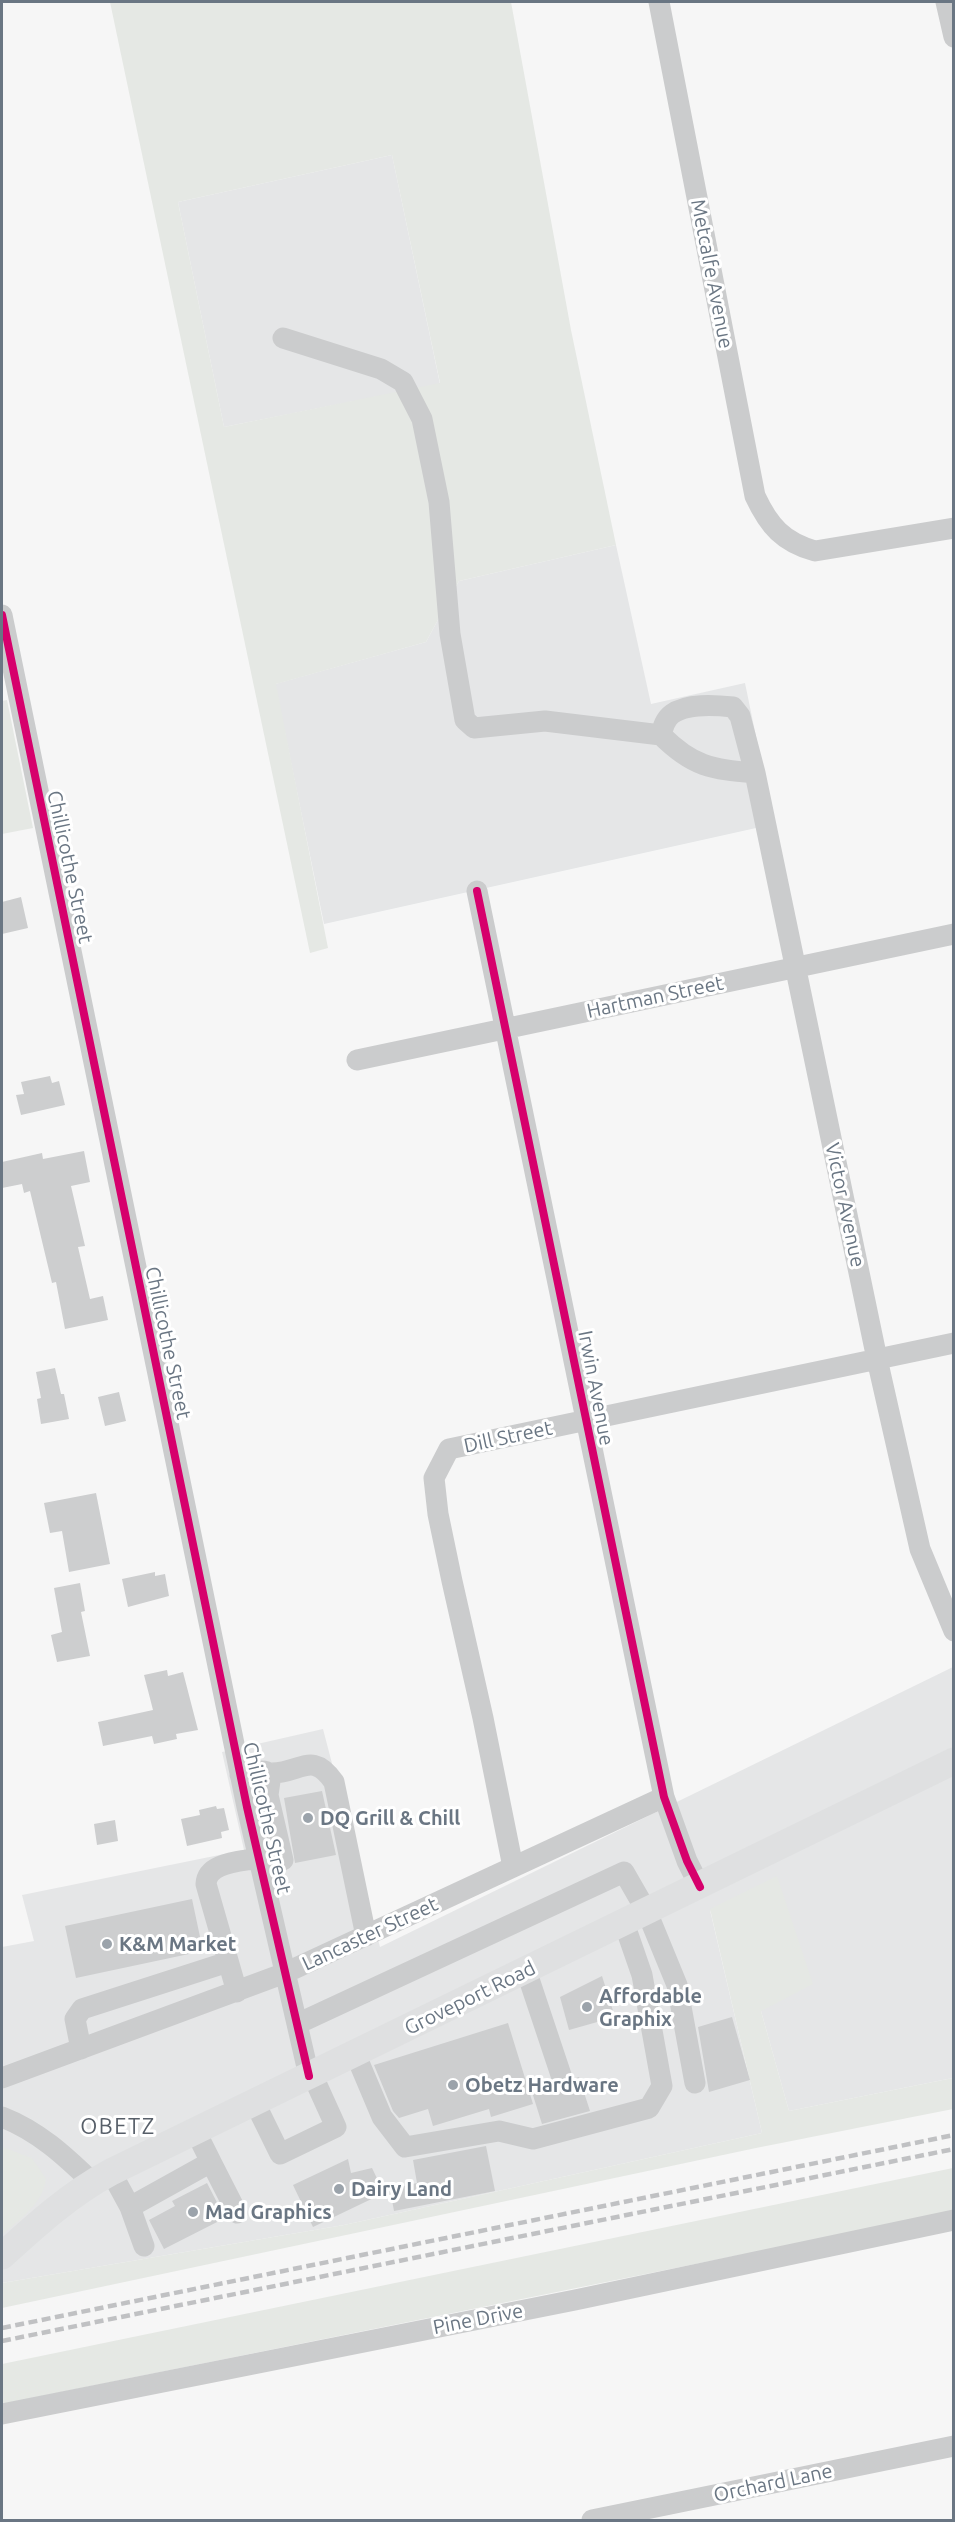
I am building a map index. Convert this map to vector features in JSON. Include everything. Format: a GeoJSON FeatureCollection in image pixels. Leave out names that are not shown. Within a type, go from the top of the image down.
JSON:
{"type":"FeatureCollection","features":[{"type":"Feature","properties":{"kind":"main road","name":"Groveport Road"},"geometry":{"type":"LineString","coordinates":[[2,2256],[47,2215],[101,2177],[954,1761]]}},
{"type":"Feature","properties":{"kind":"street","name":"Metcalfe Avenue"},"geometry":{"type":"LineString","coordinates":[[659,2],[755,496],[766,519],[784,537],[800,547],[815,551],[954,528]]}},
{"type":"Feature","properties":{"kind":"street"},"geometry":{"type":"LineString","coordinates":[[946,2],[954,37]]}},
{"type":"Feature","properties":{"kind":"street"},"geometry":{"type":"LineString","coordinates":[[283,339],[381,369],[403,382],[422,419],[439,501],[450,634],[465,720],[474,728],[545,721],[661,735],[676,750],[693,761],[713,769],[755,773]]}},
{"type":"Feature","properties":{"kind":"street","name":"Chillicothe Street"},"geometry":{"type":"LineString","coordinates":[[2,615],[7,669],[240,1775],[297,2024],[311,2075],[336,2127],[280,2154],[254,2101]]}},
{"type":"Feature","properties":{"kind":"street","name":"Victor Avenue"},"geometry":{"type":"LineString","coordinates":[[661,735],[665,721],[672,713],[693,707],[716,705],[733,707],[740,716],[755,773],[877,1359],[920,1549],[954,1631]]}},
{"type":"Feature","properties":{"kind":"street","name":"Irwin Avenue"},"geometry":{"type":"LineString","coordinates":[[477,891],[664,1797],[699,1887]]}},
{"type":"Feature","properties":{"kind":"street","name":"Hartman Street"},"geometry":{"type":"LineString","coordinates":[[357,1060],[954,934]]}},
{"type":"Feature","properties":{"kind":"street","name":"Dill Street"},"geometry":{"type":"LineString","coordinates":[[513,1867],[452,1581],[434,1478],[448,1449],[954,1343]]}},
{"type":"Feature","properties":{"kind":"street"},"geometry":{"type":"LineString","coordinates":[[240,1775],[263,1770],[271,1774],[308,1765],[318,1765],[326,1770],[334,1782],[366,1936]]}},
{"type":"Feature","properties":{"kind":"street"},"geometry":{"type":"LineString","coordinates":[[237,1992],[206,1884],[206,1876],[214,1868],[283,1860],[268,1795],[271,1774]]}},
{"type":"Feature","properties":{"kind":"street","name":"Lancaster Street"},"geometry":{"type":"LineString","coordinates":[[2,2078],[285,1973],[664,1797]]}},
{"type":"Feature","properties":{"kind":"street"},"geometry":{"type":"LineString","coordinates":[[297,2024],[624,1872],[635,1918],[642,1975],[662,2086],[649,2108],[533,2139],[499,2131],[405,2147],[382,2116],[355,2053]]}},
{"type":"Feature","properties":{"kind":"street"},"geometry":{"type":"LineString","coordinates":[[635,1918],[677,1985],[695,2083]]}},
{"type":"Feature","properties":{"kind":"street"},"geometry":{"type":"LineString","coordinates":[[81,2049],[75,2019],[82,2009],[228,1962]]}},
{"type":"Feature","properties":{"kind":"street"},"geometry":{"type":"LineString","coordinates":[[526,1970],[561,2074]]}},
{"type":"Feature","properties":{"kind":"street"},"geometry":{"type":"LineString","coordinates":[[2,2117],[44,2139],[101,2177],[130,2207],[144,2246]]}},
{"type":"Feature","properties":{"kind":"street"},"geometry":{"type":"LineString","coordinates":[[195,2130],[237,2213]]}},
{"type":"Feature","properties":{"kind":"street"},"geometry":{"type":"LineString","coordinates":[[130,2207],[212,2162]]}},
{"type":"Feature","properties":{"kind":"street","name":"Pine Drive"},"geometry":{"type":"LineString","coordinates":[[2,2414],[575,2300],[954,2220]]}},
{"type":"Feature","properties":{"kind":"street","name":"Orchard Lane"},"geometry":{"type":"LineString","coordinates":[[592,2520],[954,2446]]}},
{"type":"Feature","properties":{"kind":"shaded area"},"geometry":{"type":"Polygon","coordinates":[[[110,2],[511,2],[571,330],[616,545],[459,581],[426,642],[276,684],[328,948],[310,953],[110,2]],[[392,155],[178,202],[224,427],[440,383],[392,155]]]}},
{"type":"Feature","properties":{"kind":"shaded area"},"geometry":{"type":"Polygon","coordinates":[[[392,155],[440,384],[224,427],[178,202],[392,155]]]}},
{"type":"Feature","properties":{"kind":"shaded area"},"geometry":{"type":"Polygon","coordinates":[[[616,545],[651,704],[745,683],[774,824],[324,924],[275,684],[426,642],[459,581],[616,545]]]}},
{"type":"Feature","properties":{"kind":"shaded area"},"geometry":{"type":"Polygon","coordinates":[[[7,700],[33,828],[2,834],[2,701],[7,700]]]}},
{"type":"Feature","properties":{"kind":"shaded area"},"geometry":{"type":"Polygon","coordinates":[[[953,1667],[953,2078],[789,2111],[761,2011],[710,1910],[762,2133],[344,2225],[2,2283],[2,1947],[34,1941],[22,1895],[244,1850],[222,1752],[323,1729],[380,1947],[953,1667]]]}},
{"type":"Feature","properties":{"kind":"shaded area"},"geometry":{"type":"Polygon","coordinates":[[[777,1876],[813,1984],[761,2011],[789,2111],[953,2078],[953,2109],[756,2148],[2,2308],[2,2283],[344,2225],[762,2133],[710,1909],[777,1876]]]}},
{"type":"Feature","properties":{"kind":"shaded area"},"geometry":{"type":"Polygon","coordinates":[[[2,2147],[32,2158],[46,2179],[35,2204],[2,2235],[2,2147]]]}},
{"type":"Feature","properties":{"kind":"shaded area"},"geometry":{"type":"Polygon","coordinates":[[[953,2168],[953,2212],[2,2404],[2,2364],[953,2168]]]}},
{"type":"Feature","properties":{"kind":"building"},"geometry":{"type":"Polygon","coordinates":[[[21,897],[28,928],[2,934],[2,902],[21,897]]]}},
{"type":"Feature","properties":{"kind":"building"},"geometry":{"type":"Polygon","coordinates":[[[50,1076],[52,1083],[59,1081],[65,1105],[21,1115],[16,1095],[24,1094],[21,1082],[50,1076]]]}},
{"type":"Feature","properties":{"kind":"building"},"geometry":{"type":"Polygon","coordinates":[[[84,1151],[90,1182],[71,1186],[85,1246],[78,1247],[90,1299],[103,1296],[108,1320],[65,1329],[56,1282],[52,1283],[30,1191],[24,1193],[22,1184],[2,1188],[2,1162],[42,1153],[43,1159],[84,1151]]]}},
{"type":"Feature","properties":{"kind":"building"},"geometry":{"type":"Polygon","coordinates":[[[55,1368],[69,1419],[41,1424],[37,1399],[41,1398],[36,1372],[55,1368]]]}},
{"type":"Feature","properties":{"kind":"building"},"geometry":{"type":"Polygon","coordinates":[[[119,1392],[126,1421],[105,1426],[98,1397],[119,1392]]]}},
{"type":"Feature","properties":{"kind":"building"},"geometry":{"type":"Polygon","coordinates":[[[96,1493],[110,1564],[69,1572],[62,1531],[50,1533],[44,1503],[96,1493]]]}},
{"type":"Feature","properties":{"kind":"building"},"geometry":{"type":"Polygon","coordinates":[[[155,1572],[155,1576],[165,1574],[169,1596],[128,1607],[122,1579],[155,1572]]]}},
{"type":"Feature","properties":{"kind":"building"},"geometry":{"type":"Polygon","coordinates":[[[80,1583],[85,1611],[81,1612],[90,1656],[57,1662],[51,1635],[62,1632],[54,1588],[80,1583]]]}},
{"type":"Feature","properties":{"kind":"building"},"geometry":{"type":"Polygon","coordinates":[[[167,1670],[168,1676],[183,1672],[198,1730],[176,1734],[177,1739],[154,1744],[152,1736],[103,1746],[98,1722],[153,1710],[144,1675],[167,1670]]]}},
{"type":"Feature","properties":{"kind":"building","name":"DQ Grill & Chill"},"geometry":{"type":"Polygon","coordinates":[[[322,1791],[336,1855],[295,1863],[284,1798],[322,1791]]]}},
{"type":"Feature","properties":{"kind":"building"},"geometry":{"type":"Polygon","coordinates":[[[216,1806],[217,1809],[224,1808],[229,1830],[221,1832],[222,1838],[187,1846],[181,1819],[200,1815],[199,1810],[216,1806]]]}},
{"type":"Feature","properties":{"kind":"building"},"geometry":{"type":"Polygon","coordinates":[[[115,1820],[118,1841],[97,1845],[94,1824],[115,1820]]]}},
{"type":"Feature","properties":{"kind":"building"},"geometry":{"type":"Polygon","coordinates":[[[192,1899],[203,1951],[76,1978],[65,1926],[192,1899]]]}},
{"type":"Feature","properties":{"kind":"building","name":"Affordable Graphix"},"geometry":{"type":"Polygon","coordinates":[[[602,1976],[615,2017],[569,2030],[560,1997],[602,1976]]]}},
{"type":"Feature","properties":{"kind":"building"},"geometry":{"type":"Polygon","coordinates":[[[732,2017],[750,2080],[709,2092],[698,2027],[732,2017]]]}},
{"type":"Feature","properties":{"kind":"building","name":"Obetz Hardware"},"geometry":{"type":"Polygon","coordinates":[[[508,2023],[533,2104],[491,2117],[489,2109],[433,2126],[428,2109],[399,2118],[393,2111],[374,2065],[508,2023]]]}},
{"type":"Feature","properties":{"kind":"building"},"geometry":{"type":"Polygon","coordinates":[[[579,2077],[590,2111],[542,2124],[532,2092],[554,2085],[564,2087],[579,2077]]]}},
{"type":"Feature","properties":{"kind":"building"},"geometry":{"type":"Polygon","coordinates":[[[486,2146],[495,2191],[394,2211],[390,2189],[417,2183],[413,2160],[486,2146]]]}},
{"type":"Feature","properties":{"kind":"building","name":"Dairy Land"},"geometry":{"type":"Polygon","coordinates":[[[348,2159],[351,2173],[372,2168],[384,2193],[313,2227],[293,2185],[348,2159]]]}},
{"type":"Feature","properties":{"kind":"building","name":"Mad Graphics"},"geometry":{"type":"Polygon","coordinates":[[[207,2183],[225,2218],[164,2249],[149,2220],[175,2206],[172,2201],[207,2183]]]}},
{"type":"Feature","properties":{"kind":"railway"},"geometry":{"type":"LineString","coordinates":[[2,2328],[954,2135]]}},
{"type":"Feature","properties":{"kind":"railway"},"geometry":{"type":"LineString","coordinates":[[2,2341],[954,2149]]}},
{"type":"Feature","properties":{"kind":"cycle path"},"geometry":{"type":"LineString","coordinates":[[2,615],[247,1807],[309,2076]]}},
{"type":"Feature","properties":{"kind":"cycle path"},"geometry":{"type":"LineString","coordinates":[[477,891],[664,1797],[687,1861],[700,1887]]}},
{"type":"Feature","properties":{"kind":"place","name":"DQ Grill & Chill"},"geometry":{"type":"Point","coordinates":[308,1818]}},
{"type":"Feature","properties":{"kind":"place","name":"K&M Market"},"geometry":{"type":"Point","coordinates":[107,1944]}},
{"type":"Feature","properties":{"kind":"place","name":"Affordable Graphix"},"geometry":{"type":"Point","coordinates":[587,2007]}},
{"type":"Feature","properties":{"kind":"place","name":"Obetz Hardware"},"geometry":{"type":"Point","coordinates":[453,2085]}},
{"type":"Feature","properties":{"kind":"place","name":"Dairy Land"},"geometry":{"type":"Point","coordinates":[339,2189]}},
{"type":"Feature","properties":{"kind":"place","name":"Mad Graphics"},"geometry":{"type":"Point","coordinates":[193,2212]}},
{"type":"Feature","properties":{"kind":"district","name":"OBETZ"},"geometry":{"type":"Point","coordinates":[118,2127]}}]}
